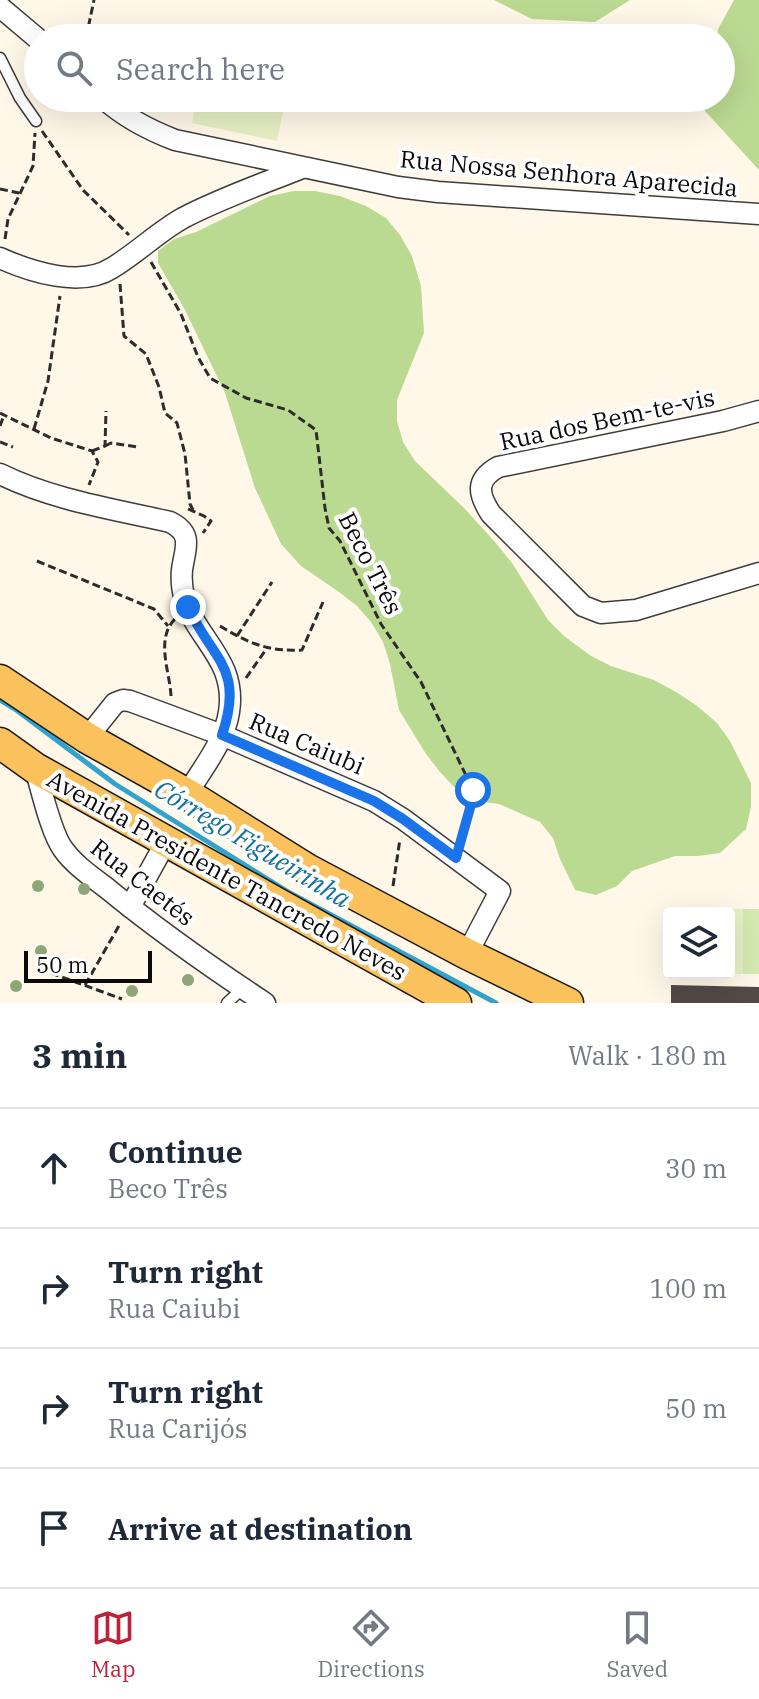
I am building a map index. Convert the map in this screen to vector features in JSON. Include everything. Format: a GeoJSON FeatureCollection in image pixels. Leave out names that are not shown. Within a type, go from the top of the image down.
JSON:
{"type":"FeatureCollection","features":[{"type":"Feature","properties":{"kind":"main road","name":"Avenida Presidente Tancredo Neves"},"geometry":{"type":"LineString","coordinates":[[0,680],[87,738],[187,794],[307,869],[467,954],[568,1003]]}},
{"type":"Feature","properties":{"kind":"main road","name":"Avenida Presidente Tancredo Neves"},"geometry":{"type":"LineString","coordinates":[[0,743],[35,768],[449,1000]]}},
{"type":"Feature","properties":{"kind":"main road"},"geometry":{"type":"LineString","coordinates":[[449,1000],[467,954]]}},
{"type":"Feature","properties":{"kind":"street"},"geometry":{"type":"LineString","coordinates":[[3,9],[24,27]]}},
{"type":"Feature","properties":{"kind":"street","name":"Rua Nossa Senhora Aparecida"},"geometry":{"type":"LineString","coordinates":[[122,112],[155,133],[175,140],[398,187],[759,214]]}},
{"type":"Feature","properties":{"kind":"street"},"geometry":{"type":"LineString","coordinates":[[1,258],[25,269],[62,276],[92,276],[109,271],[180,220],[302,168]]}},
{"type":"Feature","properties":{"kind":"street","name":"Rua dos Bem-te-vis"},"geometry":{"type":"LineString","coordinates":[[759,411],[498,467],[487,474],[481,493],[491,514],[583,606],[601,613],[636,610],[759,573]]}},
{"type":"Feature","properties":{"kind":"street"},"geometry":{"type":"LineString","coordinates":[[0,474],[25,487],[57,496],[174,515],[187,541],[181,573],[182,589],[188,607],[225,669],[229,685],[229,713],[222,735],[187,794]]}},
{"type":"Feature","properties":{"kind":"street","name":"Rua Caiubi"},"geometry":{"type":"LineString","coordinates":[[87,738],[118,701],[130,701],[222,735],[374,801],[500,891],[467,954]]}},
{"type":"Feature","properties":{"kind":"street","name":"Rua Caetés"},"geometry":{"type":"LineString","coordinates":[[35,768],[54,833],[61,848],[72,860],[130,907],[265,1003]]}},
{"type":"Feature","properties":{"kind":"street"},"geometry":{"type":"LineString","coordinates":[[130,907],[167,840]]}},
{"type":"Feature","properties":{"kind":"lane"},"geometry":{"type":"LineString","coordinates":[[0,58],[24,104]]}},
{"type":"Feature","properties":{"kind":"lane"},"geometry":{"type":"LineString","coordinates":[[30,112],[36,121]]}},
{"type":"Feature","properties":{"kind":"lane"},"geometry":{"type":"LineString","coordinates":[[227,1003],[243,988]]}},
{"type":"Feature","properties":{"kind":"path"},"geometry":{"type":"LineString","coordinates":[[89,24],[94,0]]}},
{"type":"Feature","properties":{"kind":"path"},"geometry":{"type":"LineString","coordinates":[[1,258],[8,219],[33,166],[36,121]]}},
{"type":"Feature","properties":{"kind":"path"},"geometry":{"type":"LineString","coordinates":[[36,121],[83,190],[142,247]]}},
{"type":"Feature","properties":{"kind":"path"},"geometry":{"type":"LineString","coordinates":[[0,189],[19,193]]}},
{"type":"Feature","properties":{"kind":"path","name":"Beco Três"},"geometry":{"type":"LineString","coordinates":[[142,247],[181,314],[210,378],[246,398],[288,410],[316,430],[329,528],[340,541],[381,624],[421,682],[473,790],[456,858]]}},
{"type":"Feature","properties":{"kind":"path"},"geometry":{"type":"LineString","coordinates":[[118,264],[124,336],[146,354],[165,413],[177,423],[185,454],[193,510],[174,515]]}},
{"type":"Feature","properties":{"kind":"path"},"geometry":{"type":"LineString","coordinates":[[34,429],[48,381],[62,276]]}},
{"type":"Feature","properties":{"kind":"path"},"geometry":{"type":"LineString","coordinates":[[105,446],[106,411]]}},
{"type":"Feature","properties":{"kind":"path"},"geometry":{"type":"LineString","coordinates":[[0,426],[2,414],[51,438],[92,451],[111,443],[138,447]]}},
{"type":"Feature","properties":{"kind":"path"},"geometry":{"type":"LineString","coordinates":[[0,442],[13,447]]}},
{"type":"Feature","properties":{"kind":"path"},"geometry":{"type":"LineString","coordinates":[[91,493],[89,486],[98,462],[92,451]]}},
{"type":"Feature","properties":{"kind":"path"},"geometry":{"type":"LineString","coordinates":[[37,561],[154,609],[169,626]]}},
{"type":"Feature","properties":{"kind":"path"},"geometry":{"type":"LineString","coordinates":[[237,636],[272,582]]}},
{"type":"Feature","properties":{"kind":"path"},"geometry":{"type":"LineString","coordinates":[[166,714],[171,702],[164,646],[169,626],[188,607],[237,636],[267,648],[285,651],[302,650],[323,602]]}},
{"type":"Feature","properties":{"kind":"path"},"geometry":{"type":"LineString","coordinates":[[229,685],[242,683],[267,648]]}},
{"type":"Feature","properties":{"kind":"path"},"geometry":{"type":"LineString","coordinates":[[389,912],[403,819]]}},
{"type":"Feature","properties":{"kind":"path"},"geometry":{"type":"LineString","coordinates":[[85,985],[130,907]]}},
{"type":"Feature","properties":{"kind":"path"},"geometry":{"type":"LineString","coordinates":[[51,973],[122,999]]}},
{"type":"Feature","properties":{"kind":"green space"},"geometry":{"type":"Polygon","coordinates":[[[494,0],[630,0],[595,22],[532,19],[494,0]]]}},
{"type":"Feature","properties":{"kind":"green space"},"geometry":{"type":"Polygon","coordinates":[[[734,0],[759,0],[759,170],[706,112],[735,112],[735,24],[721,24],[734,0]]]}},
{"type":"Feature","properties":{"kind":"green space"},"geometry":{"type":"Polygon","coordinates":[[[194,112],[283,112],[277,141],[192,123],[194,112]]]}},
{"type":"Feature","properties":{"kind":"green space"},"geometry":{"type":"Polygon","coordinates":[[[294,191],[340,196],[366,206],[386,218],[412,256],[421,286],[424,333],[397,400],[397,421],[403,442],[415,461],[495,542],[548,620],[564,636],[611,666],[654,680],[676,692],[717,723],[730,741],[751,783],[751,807],[746,829],[720,853],[675,856],[632,871],[617,886],[596,895],[575,890],[553,838],[540,822],[499,804],[476,801],[455,788],[440,772],[399,710],[383,642],[371,622],[357,606],[301,566],[281,544],[255,488],[225,393],[185,310],[158,263],[158,251],[174,239],[196,232],[270,196],[294,191]]]}},
{"type":"Feature","properties":{"kind":"green space"},"geometry":{"type":"Polygon","coordinates":[[[735,909],[743,909],[743,974],[735,974],[735,909]]]}},
{"type":"Feature","properties":{"kind":"green space"},"geometry":{"type":"Polygon","coordinates":[[[743,909],[759,909],[759,974],[743,974],[743,909]]]}},
{"type":"Feature","properties":{"kind":"building"},"geometry":{"type":"Polygon","coordinates":[[[671,985],[759,987],[759,1003],[671,1003],[671,985]]]}},
{"type":"Feature","properties":{"kind":"waterway","name":"Córrego Figueirinha"},"geometry":{"type":"LineString","coordinates":[[0,700],[115,784],[290,893],[496,1003]]}},
{"type":"Feature","properties":{"kind":"route"},"geometry":{"type":"LineString","coordinates":[[188,607],[225,669],[230,692],[229,713],[222,735],[374,801],[456,858],[473,790]]}}]}
